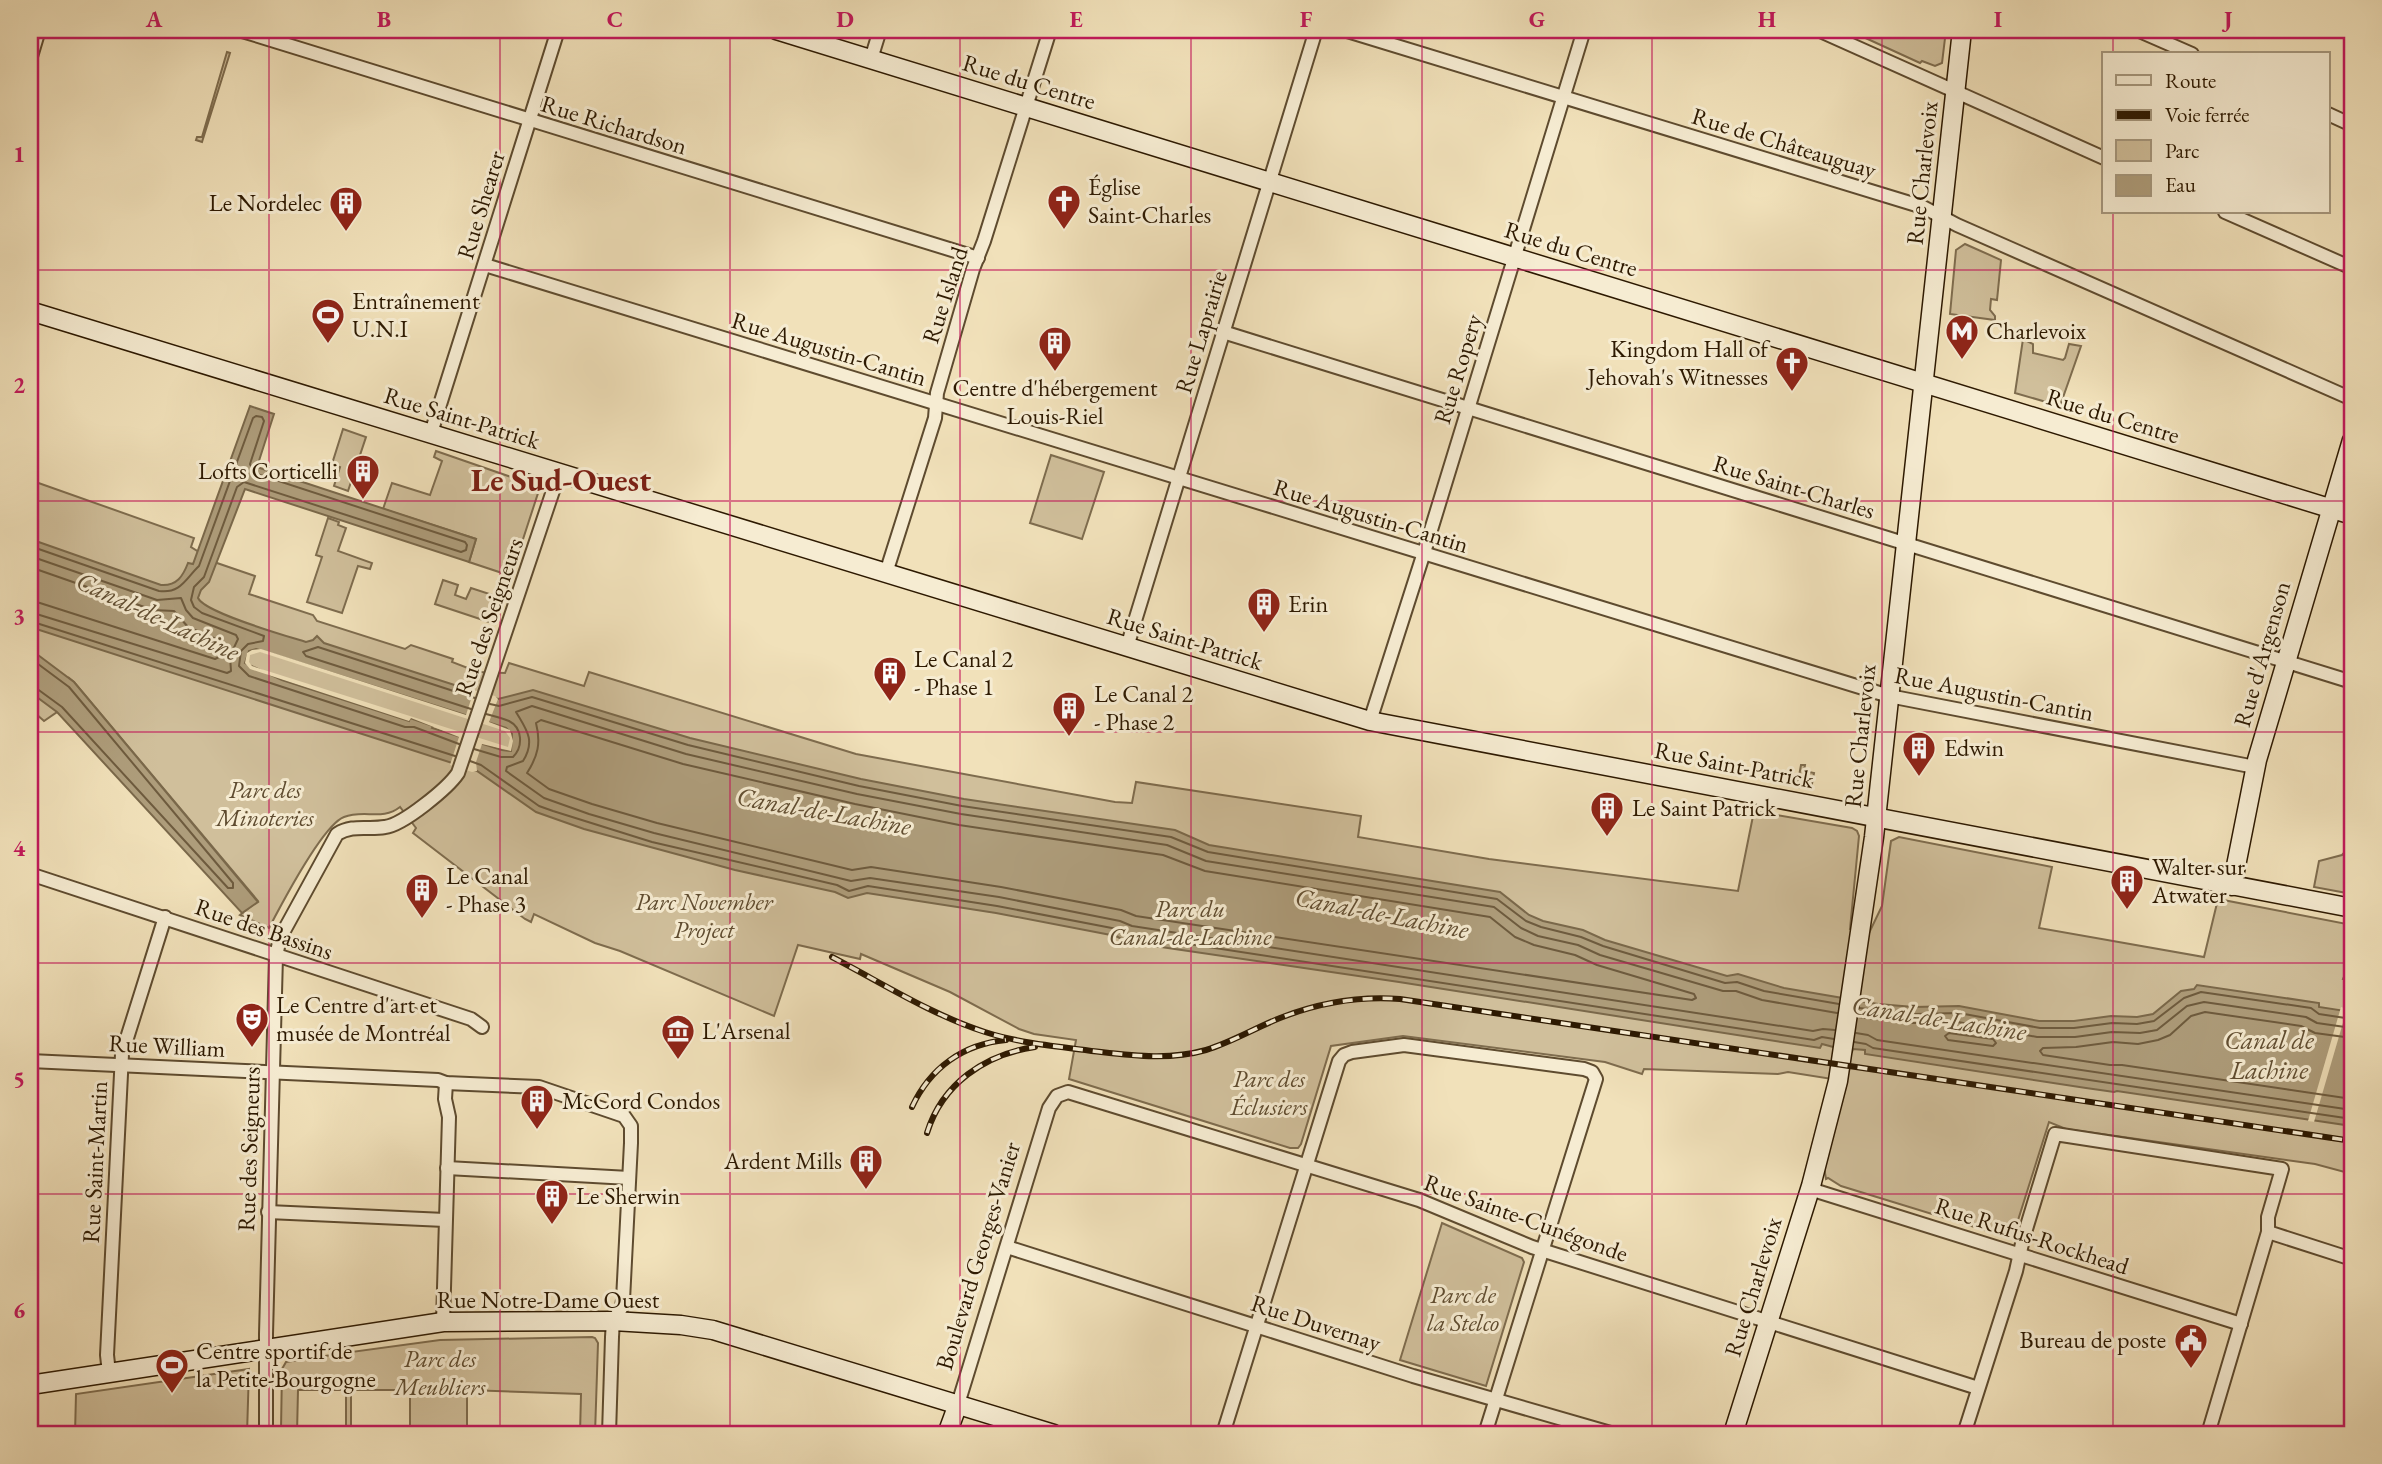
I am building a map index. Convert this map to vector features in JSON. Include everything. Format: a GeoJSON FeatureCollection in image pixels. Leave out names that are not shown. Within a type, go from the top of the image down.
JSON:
{"type":"FeatureCollection","features":[{"type":"Feature","properties":{"kind":"street"},"geometry":{"type":"LineString","coordinates":[[30,60],[39,30]]}},
{"type":"Feature","properties":{"kind":"street","name":"Rue Richardson"},"geometry":{"type":"LineString","coordinates":[[239,30],[255,32],[530,121],[978,258]]}},
{"type":"Feature","properties":{"kind":"street","name":"Rue Shearer"},"geometry":{"type":"LineString","coordinates":[[432,433],[558,30]]}},
{"type":"Feature","properties":{"kind":"street","name":"Rue du Centre"},"geometry":{"type":"LineString","coordinates":[[776,30],[2352,515]]}},
{"type":"Feature","properties":{"kind":"street"},"geometry":{"type":"LineString","coordinates":[[871,59],[880,30]]}},
{"type":"Feature","properties":{"kind":"street","name":"Rue Island"},"geometry":{"type":"LineString","coordinates":[[886,573],[935,418],[938,387],[1050,30]]}},
{"type":"Feature","properties":{"kind":"street","name":"Rue Laprairie"},"geometry":{"type":"LineString","coordinates":[[1127,647],[1316,30]]}},
{"type":"Feature","properties":{"kind":"street","name":"Rue de Châteauguay"},"geometry":{"type":"LineString","coordinates":[[1344,30],[1903,200],[2352,399]]}},
{"type":"Feature","properties":{"kind":"street","name":"Rue Ropery"},"geometry":{"type":"LineString","coordinates":[[1370,721],[1584,30]]}},
{"type":"Feature","properties":{"kind":"street"},"geometry":{"type":"LineString","coordinates":[[1818,30],[2102,157]]}},
{"type":"Feature","properties":{"kind":"street","name":"Rue Charlevoix"},"geometry":{"type":"LineString","coordinates":[[1733,1434],[1810,1189],[1832,1108],[1843,1051],[1875,818],[1962,30]]}},
{"type":"Feature","properties":{"kind":"street"},"geometry":{"type":"LineString","coordinates":[[2137,30],[2187,52]]}},
{"type":"Feature","properties":{"kind":"street"},"geometry":{"type":"LineString","coordinates":[[2330,115],[2352,125]]}},
{"type":"Feature","properties":{"kind":"street"},"geometry":{"type":"LineString","coordinates":[[2230,214],[2352,268]]}},
{"type":"Feature","properties":{"kind":"street","name":"Rue Augustin-Cantin"},"geometry":{"type":"LineString","coordinates":[[485,265],[1889,696],[2255,767]]}},
{"type":"Feature","properties":{"kind":"street","name":"Rue Saint-Patrick"},"geometry":{"type":"LineString","coordinates":[[30,311],[1370,721],[2352,908]]}},
{"type":"Feature","properties":{"kind":"street","name":"Rue Saint-Charles"},"geometry":{"type":"LineString","coordinates":[[1223,332],[2352,682]]}},
{"type":"Feature","properties":{"kind":"street","name":"Rue d'Argenson"},"geometry":{"type":"LineString","coordinates":[[2232,886],[2255,767],[2352,440]]}},
{"type":"Feature","properties":{"kind":"street","name":"Rue des Seigneurs"},"geometry":{"type":"LineString","coordinates":[[266,1434],[268,1212],[276,956],[281,934],[337,834],[349,828],[383,828],[396,824],[449,784],[460,768],[559,473]]}},
{"type":"Feature","properties":{"kind":"street","name":"Rue des Bassins"},"geometry":{"type":"LineString","coordinates":[[30,874],[471,1019],[482,1027]]}},
{"type":"Feature","properties":{"kind":"street","name":"Rue Saint-Martin"},"geometry":{"type":"LineString","coordinates":[[109,1373],[107,1354],[121,1065],[124,1044],[165,917]]}},
{"type":"Feature","properties":{"kind":"street"},"geometry":{"type":"LineString","coordinates":[[1223,1434],[1335,1073],[1344,1055],[1379,1047],[1404,1045],[1588,1069],[1595,1076],[1595,1086],[1485,1434]]}},
{"type":"Feature","properties":{"kind":"street","name":"Rue William"},"geometry":{"type":"LineString","coordinates":[[30,1061],[539,1087],[618,1113],[629,1122],[629,1178]]}},
{"type":"Feature","properties":{"kind":"street"},"geometry":{"type":"LineString","coordinates":[[443,1322],[449,1117],[445,1099],[446,1083]]}},
{"type":"Feature","properties":{"kind":"street","name":"Rue Sainte-Cunégonde"},"geometry":{"type":"LineString","coordinates":[[1059,1094],[1077,1094],[1427,1203],[1544,1251],[1978,1388]]}},
{"type":"Feature","properties":{"kind":"street","name":"Boulevard Georges-Vanier"},"geometry":{"type":"LineString","coordinates":[[947,1434],[1049,1108],[1059,1094]]}},
{"type":"Feature","properties":{"kind":"street"},"geometry":{"type":"LineString","coordinates":[[1964,1434],[2055,1134],[2282,1169],[2268,1217],[2268,1232],[2208,1434]]}},
{"type":"Feature","properties":{"kind":"street"},"geometry":{"type":"LineString","coordinates":[[447,1168],[629,1178],[623,1300],[622,1307],[613,1321],[610,1434]]}},
{"type":"Feature","properties":{"kind":"street","name":"Rue Rufus-Rockhead"},"geometry":{"type":"LineString","coordinates":[[1810,1189],[2241,1324]]}},
{"type":"Feature","properties":{"kind":"street"},"geometry":{"type":"LineString","coordinates":[[268,1212],[445,1220]]}},
{"type":"Feature","properties":{"kind":"street"},"geometry":{"type":"LineString","coordinates":[[2268,1232],[2352,1259]]}},
{"type":"Feature","properties":{"kind":"street","name":"Rue Duvernay"},"geometry":{"type":"LineString","coordinates":[[1007,1247],[1256,1326],[1614,1434]]}},
{"type":"Feature","properties":{"kind":"street","name":"Rue Notre-Dame Ouest"},"geometry":{"type":"LineString","coordinates":[[30,1385],[443,1322],[613,1321],[692,1326],[713,1330],[1054,1434]]}},
{"type":"Feature","properties":{"kind":"green space"},"geometry":{"type":"Polygon","coordinates":[[[1848,30],[1946,30],[1942,63],[1935,66],[1922,61],[1920,63],[1848,30]]]}},
{"type":"Feature","properties":{"kind":"green space"},"geometry":{"type":"Polygon","coordinates":[[[227,52],[230,53],[202,142],[196,140],[197,137],[202,137],[227,52]]]}},
{"type":"Feature","properties":{"kind":"green space"},"geometry":{"type":"Polygon","coordinates":[[[1965,244],[2001,260],[1997,300],[1991,299],[1990,310],[1995,320],[1950,314],[1956,250],[1965,244]]]}},
{"type":"Feature","properties":{"kind":"green space"},"geometry":{"type":"Polygon","coordinates":[[[2023,339],[2033,344],[2033,353],[2063,360],[2069,344],[2081,346],[2060,406],[2015,393],[2023,339]]]}},
{"type":"Feature","properties":{"kind":"green space"},"geometry":{"type":"Polygon","coordinates":[[[343,429],[366,437],[348,491],[334,486],[340,467],[332,464],[343,429]]]}},
{"type":"Feature","properties":{"kind":"green space"},"geometry":{"type":"Polygon","coordinates":[[[436,451],[540,487],[511,576],[469,562],[476,539],[383,509],[392,483],[430,495],[442,461],[434,457],[436,451]]]}},
{"type":"Feature","properties":{"kind":"green space"},"geometry":{"type":"Polygon","coordinates":[[[1051,455],[1104,472],[1082,539],[1030,523],[1051,455]]]}},
{"type":"Feature","properties":{"kind":"green space","name":"Parc du Canal-de-Lachine"},"geometry":{"type":"Polygon","coordinates":[[[30,480],[194,538],[191,547],[217,563],[255,576],[249,594],[313,615],[317,621],[405,649],[411,645],[453,659],[452,662],[478,672],[505,673],[509,663],[584,686],[589,672],[856,754],[1115,802],[1132,803],[1136,782],[1361,816],[1358,837],[1489,859],[1738,891],[1754,811],[1852,828],[1859,836],[1850,929],[1869,933],[1882,906],[1891,841],[1899,837],[2052,867],[2039,928],[2204,957],[2218,899],[2352,925],[2352,958],[2343,979],[2352,981],[2352,1174],[2315,1164],[2066,1129],[2049,1122],[2013,1236],[2010,1238],[1826,1179],[1824,1167],[1845,1081],[1788,1072],[1778,1074],[1644,1069],[1642,1074],[1605,1062],[1403,1036],[1331,1046],[1301,1144],[1298,1148],[1290,1148],[1069,1079],[1076,1040],[1019,1029],[950,992],[861,954],[860,959],[798,945],[774,1016],[595,943],[534,914],[531,922],[525,919],[413,833],[416,828],[400,807],[380,814],[351,815],[335,823],[303,867],[269,928],[240,915],[258,901],[74,682],[69,678],[57,712],[44,721],[35,713],[30,716],[30,480]]]}},
{"type":"Feature","properties":{"kind":"green space"},"geometry":{"type":"Polygon","coordinates":[[[328,518],[346,528],[338,551],[372,563],[370,569],[358,566],[342,613],[307,602],[322,557],[316,555],[328,518]]]}},
{"type":"Feature","properties":{"kind":"green space"},"geometry":{"type":"Polygon","coordinates":[[[443,580],[458,585],[455,595],[466,599],[471,588],[505,599],[495,624],[435,604],[443,580]]]}},
{"type":"Feature","properties":{"kind":"green space"},"geometry":{"type":"Polygon","coordinates":[[[1801,765],[1805,765],[1804,771],[1814,773],[1811,789],[1797,787],[1801,765]]]}},
{"type":"Feature","properties":{"kind":"green space"},"geometry":{"type":"Polygon","coordinates":[[[2352,844],[2352,894],[2314,887],[2319,861],[2342,855],[2352,844]]]}},
{"type":"Feature","properties":{"kind":"green space","name":"Parc de la Stelco"},"geometry":{"type":"Polygon","coordinates":[[[1442,1223],[1522,1258],[1524,1262],[1486,1386],[1400,1360],[1442,1223]]]}},
{"type":"Feature","properties":{"kind":"green space","name":"Parc des Meubliers"},"geometry":{"type":"Polygon","coordinates":[[[592,1337],[598,1343],[595,1434],[580,1434],[581,1394],[467,1390],[467,1434],[410,1434],[410,1390],[351,1390],[351,1434],[346,1434],[346,1390],[298,1390],[297,1434],[284,1434],[281,1430],[282,1369],[286,1362],[344,1353],[345,1356],[351,1355],[351,1352],[440,1340],[592,1337]]]}},
{"type":"Feature","properties":{"kind":"green space"},"geometry":{"type":"Polygon","coordinates":[[[249,1369],[247,1434],[75,1434],[76,1394],[249,1369]]]}},
{"type":"Feature","properties":{"kind":"water","name":"Canal de Lachine"},"geometry":{"type":"Polygon","coordinates":[[[250,406],[274,414],[257,467],[476,539],[469,562],[245,489],[209,582],[198,598],[215,610],[247,623],[306,642],[317,636],[324,643],[498,699],[533,690],[690,738],[861,779],[964,799],[1175,830],[1209,845],[1500,892],[1529,915],[1543,921],[1583,930],[1605,940],[1727,976],[1738,974],[1784,988],[1878,1004],[1914,1007],[1959,1006],[2039,1021],[2074,1021],[2153,1014],[2181,991],[2194,989],[2197,985],[2319,1003],[2319,1007],[2352,1012],[2352,1126],[1865,1054],[1865,1050],[1853,1049],[1852,1052],[1822,1044],[1820,1048],[1127,942],[1116,936],[996,913],[867,893],[848,898],[835,892],[735,870],[584,829],[536,812],[477,771],[30,627],[30,539],[161,585],[175,582],[188,563],[193,564],[250,406]],[[256,649],[249,651],[245,663],[282,680],[511,751],[512,734],[506,728],[256,649]]]}},
{"type":"Feature","properties":{"kind":"water"},"geometry":{"type":"Polygon","coordinates":[[[30,649],[74,682],[258,902],[242,913],[57,712],[30,692],[30,649]]]}},
{"type":"Feature","properties":{"kind":"pier"},"geometry":{"type":"Polygon","coordinates":[[[261,649],[466,715],[474,690],[495,696],[498,699],[489,722],[510,730],[513,741],[511,751],[482,744],[476,762],[477,771],[450,765],[459,737],[411,718],[409,721],[250,669],[245,663],[247,653],[261,649]],[[260,652],[250,655],[249,662],[252,666],[508,747],[510,738],[505,731],[260,652]]]}},
{"type":"Feature","properties":{"kind":"pier"},"geometry":{"type":"Polygon","coordinates":[[[2341,1007],[2347,1009],[2314,1122],[2308,1121],[2341,1007]]]}},
{"type":"Feature","properties":{"kind":"railway"},"geometry":{"type":"LineString","coordinates":[[2337,30],[2352,43]]}},
{"type":"Feature","properties":{"kind":"railway"},"geometry":{"type":"LineString","coordinates":[[832,957],[926,1008],[965,1025],[1028,1042],[1101,1052],[1154,1056],[1193,1053],[1216,1047],[1309,1008],[1354,1000],[1400,999],[2352,1141]]}},
{"type":"Feature","properties":{"kind":"railway"},"geometry":{"type":"LineString","coordinates":[[912,1107],[928,1081],[950,1060],[976,1047],[1006,1040]]}},
{"type":"Feature","properties":{"kind":"railway"},"geometry":{"type":"LineString","coordinates":[[927,1133],[943,1100],[968,1074],[999,1056],[1035,1047]]}},
{"type":"Feature","properties":{"kind":"place","name":"Église Saint-Charles"},"geometry":{"type":"Point","coordinates":[1064,231]}},
{"type":"Feature","properties":{"kind":"place","name":"Le Nordelec"},"geometry":{"type":"Point","coordinates":[346,233]}},
{"type":"Feature","properties":{"kind":"place","name":"Entraînement U.N.I"},"geometry":{"type":"Point","coordinates":[328,345]}},
{"type":"Feature","properties":{"kind":"place","name":"Charlevoix"},"geometry":{"type":"Point","coordinates":[1962,361]}},
{"type":"Feature","properties":{"kind":"place","name":"Centre d'hébergement Louis-Riel"},"geometry":{"type":"Point","coordinates":[1055,373]}},
{"type":"Feature","properties":{"kind":"place","name":"Kingdom Hall of Jehovah's Witnesses"},"geometry":{"type":"Point","coordinates":[1792,393]}},
{"type":"Feature","properties":{"kind":"place","name":"Lofts Corticelli"},"geometry":{"type":"Point","coordinates":[363,501]}},
{"type":"Feature","properties":{"kind":"place","name":"Erin"},"geometry":{"type":"Point","coordinates":[1264,634]}},
{"type":"Feature","properties":{"kind":"place","name":"Le Canal 2 - Phase 1"},"geometry":{"type":"Point","coordinates":[890,703]}},
{"type":"Feature","properties":{"kind":"place","name":"Le Canal 2 - Phase 2"},"geometry":{"type":"Point","coordinates":[1069,738]}},
{"type":"Feature","properties":{"kind":"place","name":"Edwin"},"geometry":{"type":"Point","coordinates":[1919,778]}},
{"type":"Feature","properties":{"kind":"place","name":"Le Saint Patrick"},"geometry":{"type":"Point","coordinates":[1607,838]}},
{"type":"Feature","properties":{"kind":"place","name":"Walter sur Atwater"},"geometry":{"type":"Point","coordinates":[2127,911]}},
{"type":"Feature","properties":{"kind":"place","name":"Le Canal - Phase 3"},"geometry":{"type":"Point","coordinates":[422,920]}},
{"type":"Feature","properties":{"kind":"place","name":"Le Centre d'art et musée de Montréal"},"geometry":{"type":"Point","coordinates":[252,1049]}},
{"type":"Feature","properties":{"kind":"place","name":"L'Arsenal"},"geometry":{"type":"Point","coordinates":[678,1061]}},
{"type":"Feature","properties":{"kind":"place","name":"McCord Condos"},"geometry":{"type":"Point","coordinates":[537,1131]}},
{"type":"Feature","properties":{"kind":"place","name":"Ardent Mills"},"geometry":{"type":"Point","coordinates":[866,1191]}},
{"type":"Feature","properties":{"kind":"place","name":"Le Sherwin"},"geometry":{"type":"Point","coordinates":[552,1226]}},
{"type":"Feature","properties":{"kind":"place","name":"Bureau de poste"},"geometry":{"type":"Point","coordinates":[2191,1370]}},
{"type":"Feature","properties":{"kind":"place","name":"Centre sportif de la Petite-Bourgogne"},"geometry":{"type":"Point","coordinates":[172,1395]}},
{"type":"Feature","properties":{"kind":"district","name":"Le Sud-Ouest"},"geometry":{"type":"Point","coordinates":[561,480]}},
{"type":"Feature","properties":{"kind":"water label","name":"Canal-de-Lachine"},"geometry":{"type":"Point","coordinates":[158,616]}},
{"type":"Feature","properties":{"kind":"water label","name":"Canal-de-Lachine"},"geometry":{"type":"Point","coordinates":[824,811]}},
{"type":"Feature","properties":{"kind":"water label","name":"Canal-de-Lachine"},"geometry":{"type":"Point","coordinates":[1382,913]}},
{"type":"Feature","properties":{"kind":"water label","name":"Canal-de-Lachine"},"geometry":{"type":"Point","coordinates":[1939,1018]}},
{"type":"Feature","properties":{"kind":"park label","name":"Parc des Minoteries"},"geometry":{"type":"Point","coordinates":[265,804]}},
{"type":"Feature","properties":{"kind":"park label","name":"Parc November Project"},"geometry":{"type":"Point","coordinates":[704,916]}},
{"type":"Feature","properties":{"kind":"park label","name":"Parc des Éclusiers"},"geometry":{"type":"Point","coordinates":[1269,1093]}}]}
